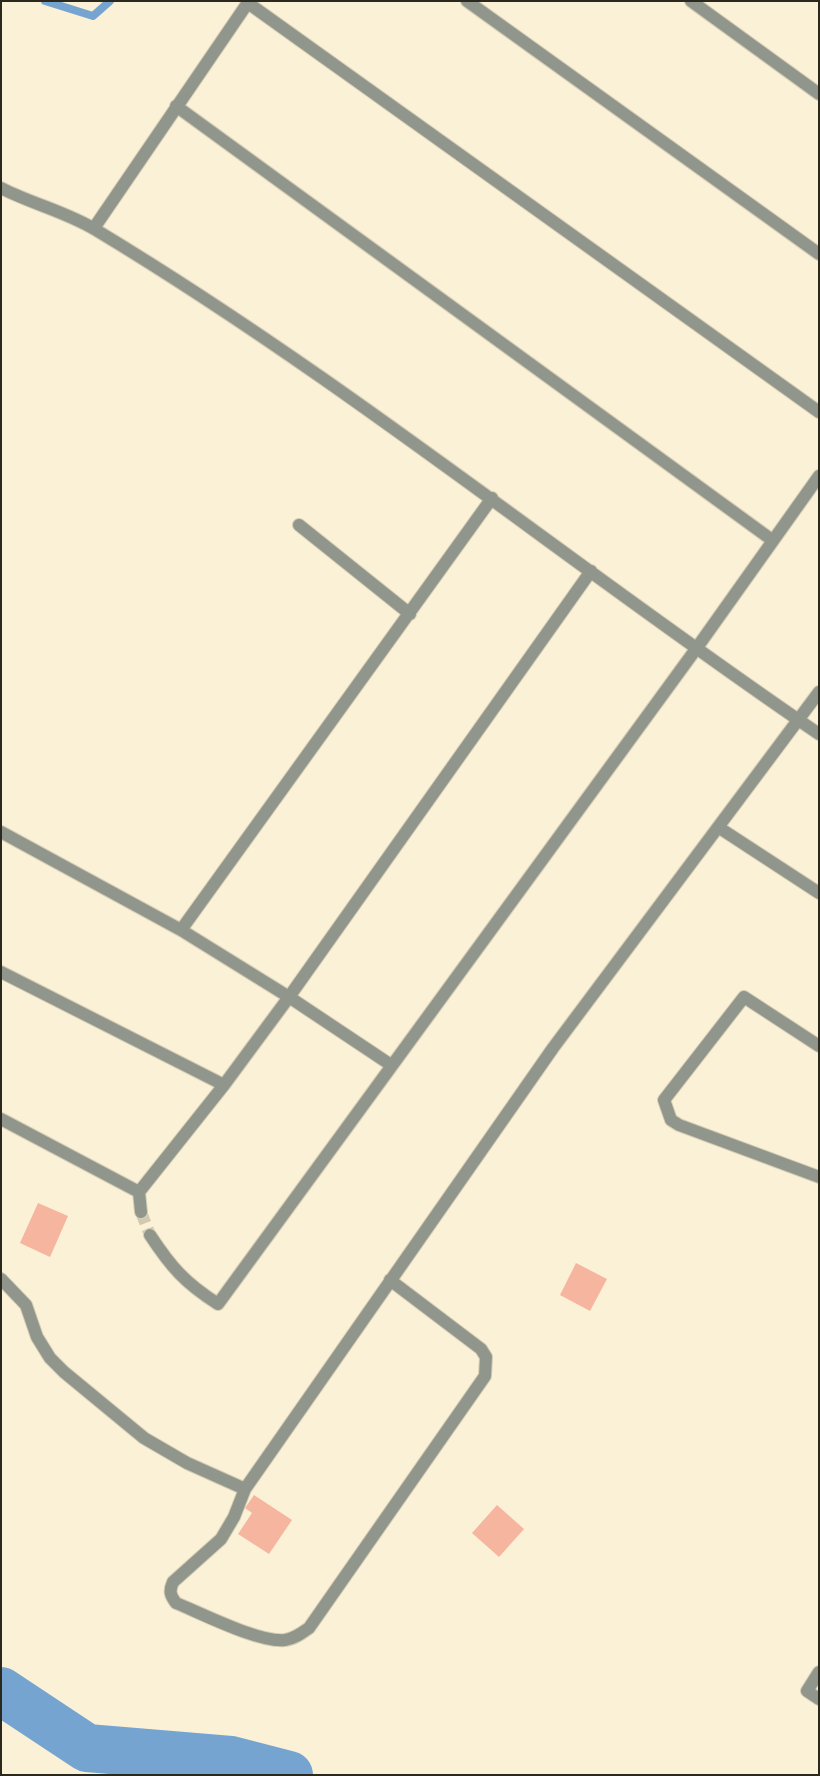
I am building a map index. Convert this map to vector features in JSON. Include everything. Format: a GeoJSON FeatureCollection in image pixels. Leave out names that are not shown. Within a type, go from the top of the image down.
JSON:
{"type":"FeatureCollection","features":[{"type":"Feature","properties":{"kind":"street"},"geometry":{"type":"LineString","coordinates":[[466,1],[819,254]]}},
{"type":"Feature","properties":{"kind":"street"},"geometry":{"type":"LineString","coordinates":[[691,1],[819,94]]}},
{"type":"Feature","properties":{"kind":"street"},"geometry":{"type":"LineString","coordinates":[[94,228],[249,2],[819,412]]}},
{"type":"Feature","properties":{"kind":"street"},"geometry":{"type":"LineString","coordinates":[[176,106],[772,540]]}},
{"type":"Feature","properties":{"kind":"street"},"geometry":{"type":"LineString","coordinates":[[3,192],[94,228],[305,365],[492,498],[696,649],[819,734]]}},
{"type":"Feature","properties":{"kind":"street"},"geometry":{"type":"LineString","coordinates":[[150,1235],[168,1261],[190,1286],[218,1304],[696,649],[819,476]]}},
{"type":"Feature","properties":{"kind":"street"},"geometry":{"type":"LineString","coordinates":[[182,930],[492,498]]}},
{"type":"Feature","properties":{"kind":"street"},"geometry":{"type":"LineString","coordinates":[[299,525],[410,614]]}},
{"type":"Feature","properties":{"kind":"street"},"geometry":{"type":"LineString","coordinates":[[141,1212],[139,1192],[224,1085],[289,997],[591,571]]}},
{"type":"Feature","properties":{"kind":"street"},"geometry":{"type":"LineString","coordinates":[[390,1280],[481,1349],[486,1357],[485,1376],[309,1628],[287,1640],[278,1640],[242,1630],[176,1603],[170,1589],[174,1582],[221,1539],[234,1517],[245,1489],[390,1280],[553,1048],[819,692]]}},
{"type":"Feature","properties":{"kind":"street"},"geometry":{"type":"LineString","coordinates":[[718,827],[819,893]]}},
{"type":"Feature","properties":{"kind":"street"},"geometry":{"type":"LineString","coordinates":[[1,832],[182,930],[289,997],[391,1065]]}},
{"type":"Feature","properties":{"kind":"street"},"geometry":{"type":"LineString","coordinates":[[1,972],[224,1085]]}},
{"type":"Feature","properties":{"kind":"street"},"geometry":{"type":"LineString","coordinates":[[819,1046],[744,997],[664,1100],[671,1120],[679,1125],[819,1177]]}},
{"type":"Feature","properties":{"kind":"street"},"geometry":{"type":"LineString","coordinates":[[1,1119],[139,1192]]}},
{"type":"Feature","properties":{"kind":"street"},"geometry":{"type":"LineString","coordinates":[[1,1279],[26,1305],[37,1337],[64,1372],[144,1438],[187,1463],[245,1489]]}},
{"type":"Feature","properties":{"kind":"street"},"geometry":{"type":"LineString","coordinates":[[819,1672],[807,1691],[819,1699]]}},
{"type":"Feature","properties":{"kind":"building"},"geometry":{"type":"Polygon","coordinates":[[[38,1203],[68,1216],[50,1257],[20,1243],[38,1203]]]}},
{"type":"Feature","properties":{"kind":"building"},"geometry":{"type":"Polygon","coordinates":[[[576,1263],[607,1279],[590,1311],[560,1295],[576,1263]]]}},
{"type":"Feature","properties":{"kind":"building"},"geometry":{"type":"Polygon","coordinates":[[[254,1495],[292,1520],[269,1554],[238,1534],[252,1513],[245,1508],[254,1495]]]}},
{"type":"Feature","properties":{"kind":"building"},"geometry":{"type":"Polygon","coordinates":[[[497,1505],[524,1529],[499,1557],[472,1533],[497,1505]]]}},
{"type":"Feature","properties":{"kind":"waterway"},"geometry":{"type":"LineString","coordinates":[[45,1],[93,16],[110,1]]}},
{"type":"Feature","properties":{"kind":"waterway"},"geometry":{"type":"LineString","coordinates":[[1,1691],[87,1748],[231,1760],[289,1775]]}},
{"type":"Feature","properties":{"kind":"tunnel"},"geometry":{"type":"LineString","coordinates":[[141,1212],[150,1235]]}}]}
